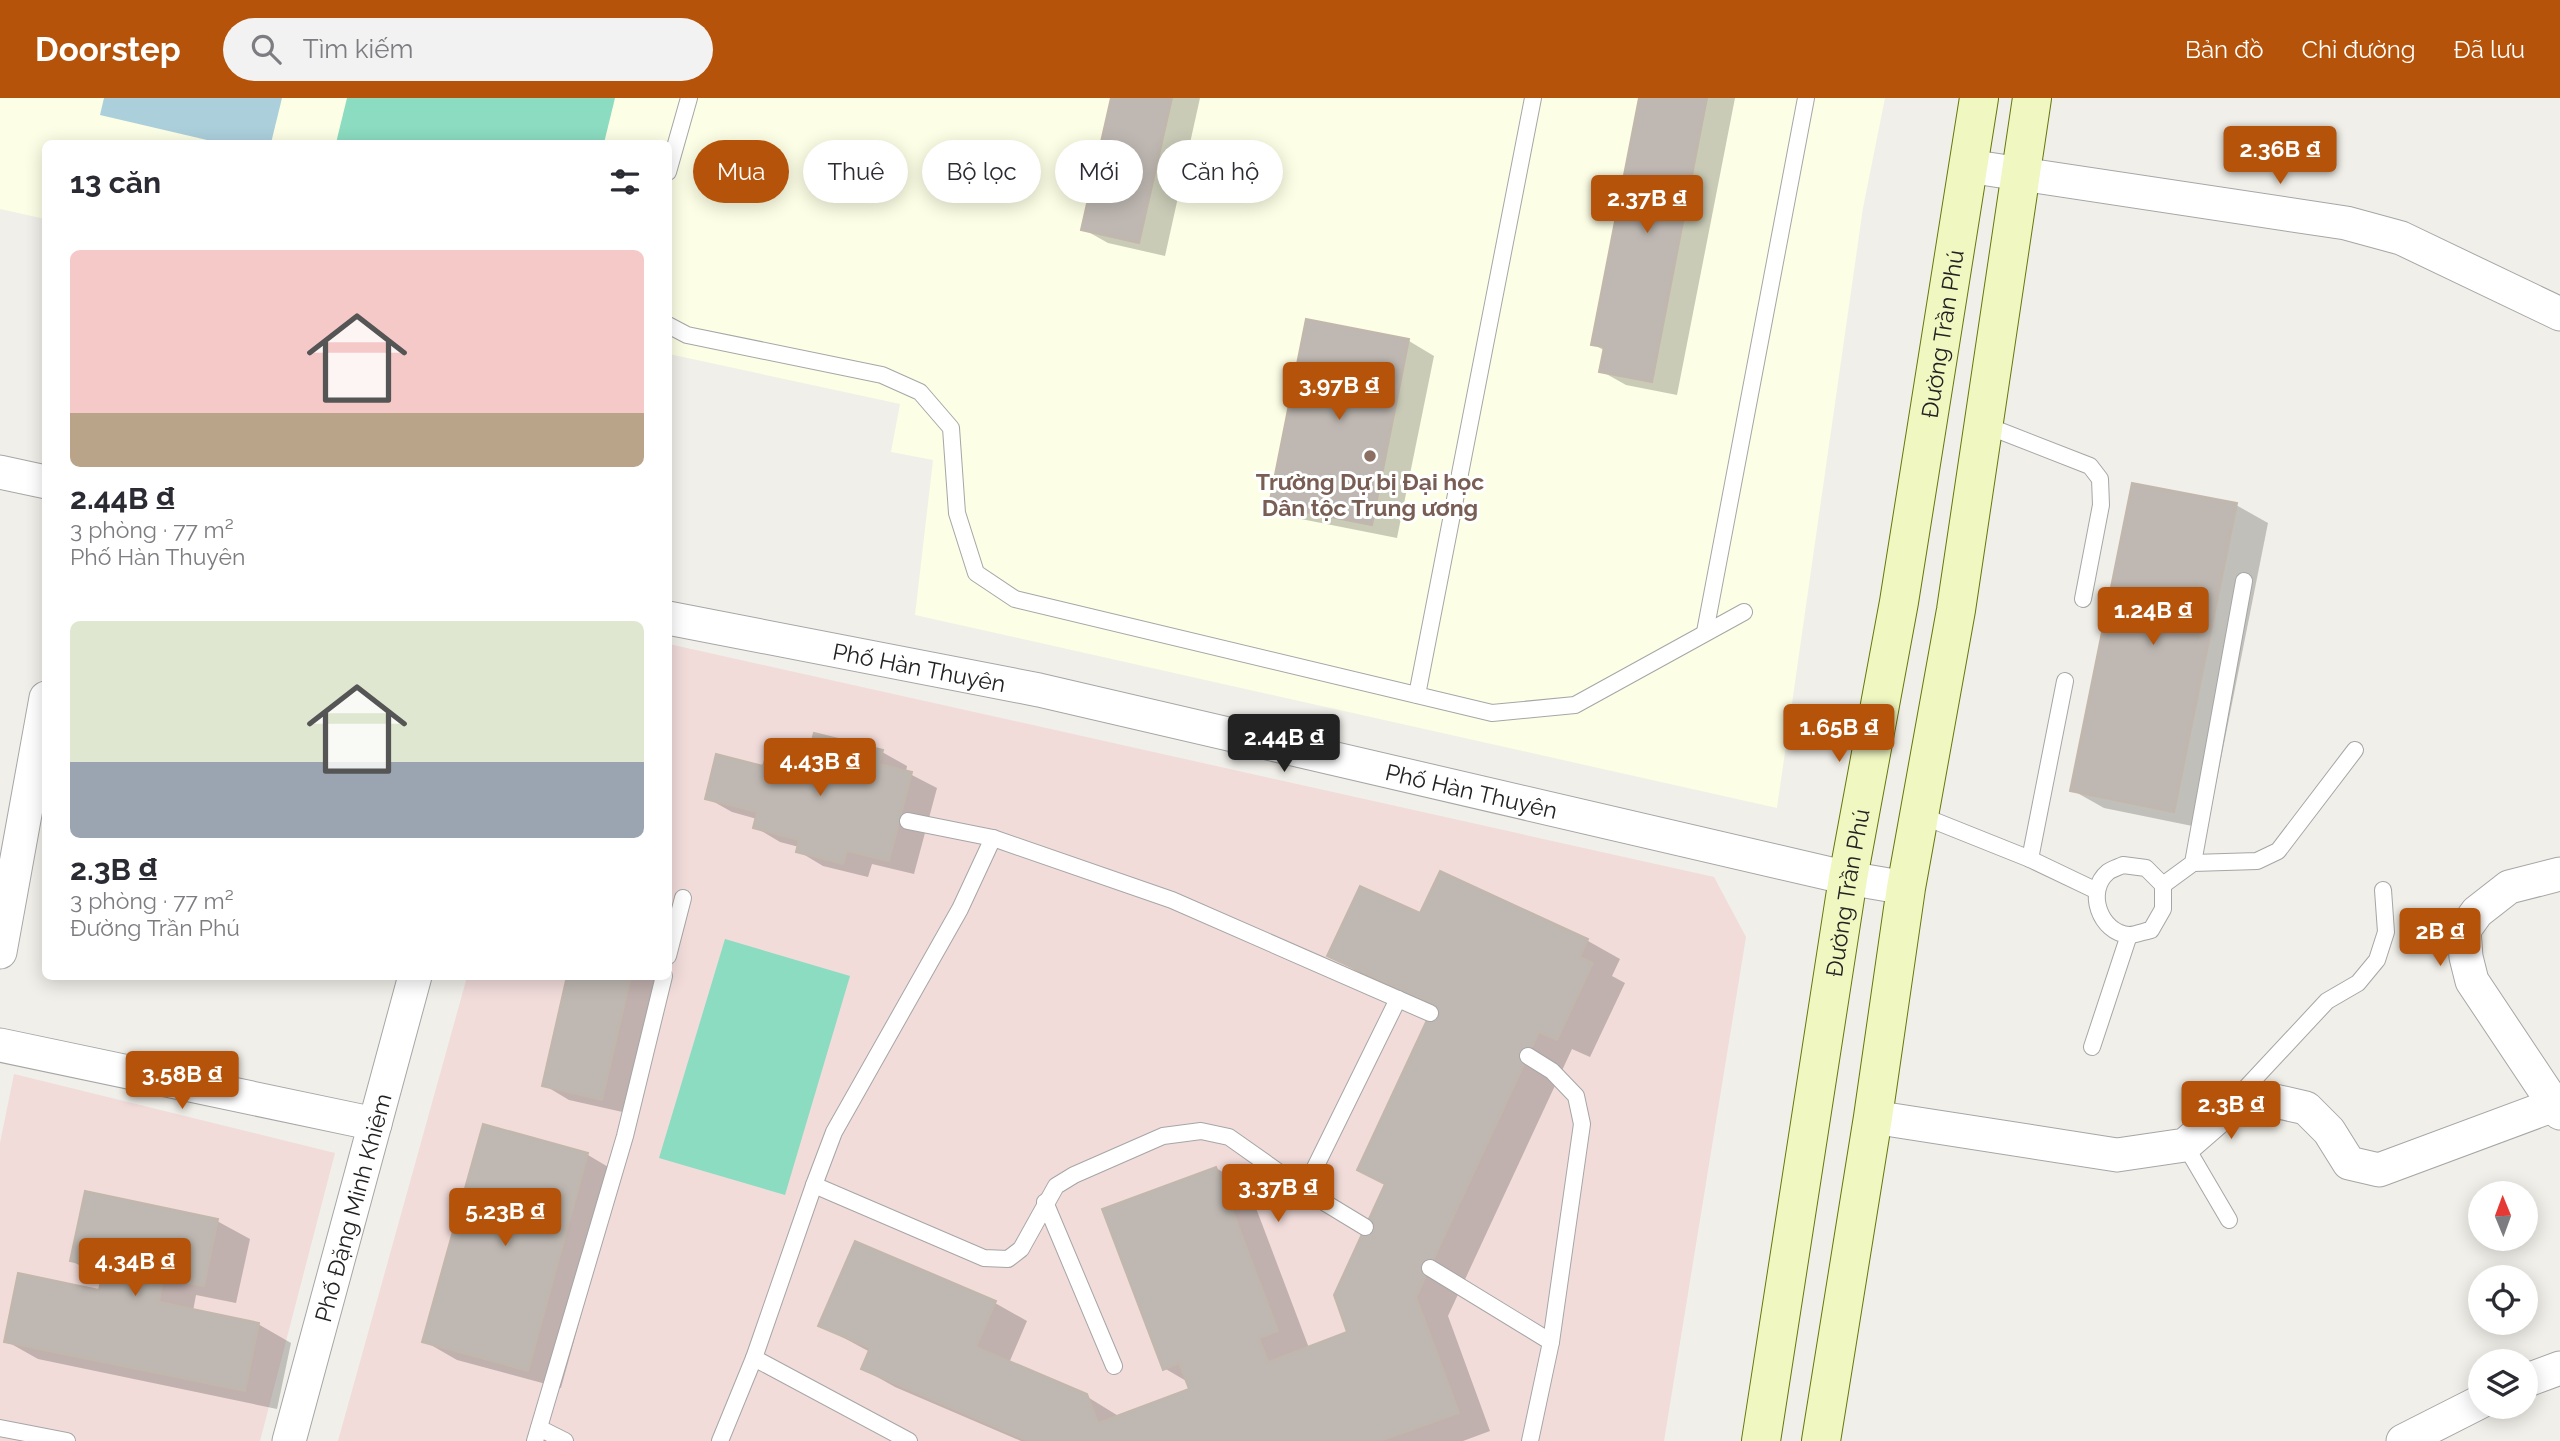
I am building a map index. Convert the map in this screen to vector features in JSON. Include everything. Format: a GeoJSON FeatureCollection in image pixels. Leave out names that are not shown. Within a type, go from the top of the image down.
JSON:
{"type":"FeatureCollection","features":[{"type":"Feature","properties":{"kind":"main road","name":"Đường Trần Phú"},"geometry":{"type":"LineString","coordinates":[[1761,1441],[1848,878],[1899,602],[1979,98]]}},
{"type":"Feature","properties":{"kind":"main road"},"geometry":{"type":"LineString","coordinates":[[1821,1441],[1906,888],[1985,425],[2032,98]]}},
{"type":"Feature","properties":{"kind":"street"},"geometry":{"type":"LineString","coordinates":[[1968,166],[2346,223],[2402,238],[2560,314]]}},
{"type":"Feature","properties":{"kind":"street"},"geometry":{"type":"LineString","coordinates":[[0,471],[42,481]]}},
{"type":"Feature","properties":{"kind":"street","name":"Phố Hàn Thuyên"},"geometry":{"type":"LineString","coordinates":[[672,619],[1039,690],[1848,878],[1906,888]]}},
{"type":"Feature","properties":{"kind":"street"},"geometry":{"type":"LineString","coordinates":[[0,952],[37,789],[42,738]]}},
{"type":"Feature","properties":{"kind":"street"},"geometry":{"type":"LineString","coordinates":[[1873,1116],[2117,1155],[2185,1145],[2224,1112],[2276,1101],[2306,1108],[2329,1131],[2349,1163],[2379,1170],[2557,1109],[2472,981],[2466,957],[2465,930],[2477,912],[2510,887],[2560,874]]}},
{"type":"Feature","properties":{"kind":"street","name":"Phố Đặng Minh Khiêm"},"geometry":{"type":"LineString","coordinates":[[289,1441],[414,980]]}},
{"type":"Feature","properties":{"kind":"street"},"geometry":{"type":"LineString","coordinates":[[0,1045],[375,1124]]}},
{"type":"Feature","properties":{"kind":"street"},"geometry":{"type":"LineString","coordinates":[[2538,1376],[2560,1368]]}},
{"type":"Feature","properties":{"kind":"street"},"geometry":{"type":"LineString","coordinates":[[2403,1441],[2468,1408]]}},
{"type":"Feature","properties":{"kind":"lane"},"geometry":{"type":"LineString","coordinates":[[672,158],[689,98]]}},
{"type":"Feature","properties":{"kind":"lane"},"geometry":{"type":"LineString","coordinates":[[1417,695],[1533,98]]}},
{"type":"Feature","properties":{"kind":"lane"},"geometry":{"type":"LineString","coordinates":[[1705,632],[1806,98]]}},
{"type":"Feature","properties":{"kind":"lane"},"geometry":{"type":"LineString","coordinates":[[672,327],[687,335],[881,375],[920,392],[951,428],[957,513],[976,573],[1015,599],[1492,713],[1575,705],[1744,612]]}},
{"type":"Feature","properties":{"kind":"lane"},"geometry":{"type":"LineString","coordinates":[[1985,425],[2090,467],[2100,479],[2101,505],[2083,599]]}},
{"type":"Feature","properties":{"kind":"lane"},"geometry":{"type":"LineString","coordinates":[[2193,863],[2244,581]]}},
{"type":"Feature","properties":{"kind":"lane"},"geometry":{"type":"LineString","coordinates":[[2030,859],[2065,681]]}},
{"type":"Feature","properties":{"kind":"lane"},"geometry":{"type":"LineString","coordinates":[[2163,885],[2193,863],[2257,861],[2278,851],[2355,750]]}},
{"type":"Feature","properties":{"kind":"lane"},"geometry":{"type":"LineString","coordinates":[[1920,815],[2030,859],[2097,891]]}},
{"type":"Feature","properties":{"kind":"lane"},"geometry":{"type":"LineString","coordinates":[[908,821],[993,838],[1172,900],[1430,1013]]}},
{"type":"Feature","properties":{"kind":"lane"},"geometry":{"type":"LineString","coordinates":[[720,1441],[754,1358],[834,1132],[960,909],[993,838]]}},
{"type":"Feature","properties":{"kind":"lane"},"geometry":{"type":"LineString","coordinates":[[2123,865],[2146,868],[2163,885],[2163,909],[2151,930],[2129,935],[2108,925],[2098,910],[2097,891],[2107,873],[2123,865]]}},
{"type":"Feature","properties":{"kind":"lane"},"geometry":{"type":"LineString","coordinates":[[2224,1112],[2327,1001],[2358,983],[2377,960],[2386,932],[2383,890]]}},
{"type":"Feature","properties":{"kind":"lane"},"geometry":{"type":"LineString","coordinates":[[672,939],[682,898]]}},
{"type":"Feature","properties":{"kind":"lane"},"geometry":{"type":"LineString","coordinates":[[2092,1047],[2129,935]]}},
{"type":"Feature","properties":{"kind":"lane"},"geometry":{"type":"LineString","coordinates":[[565,1441],[537,1434],[625,1136],[663,980]]}},
{"type":"Feature","properties":{"kind":"lane"},"geometry":{"type":"LineString","coordinates":[[1304,1191],[1398,999]]}},
{"type":"Feature","properties":{"kind":"lane"},"geometry":{"type":"LineString","coordinates":[[1528,1056],[1552,1071],[1576,1096],[1582,1124],[1551,1342],[1530,1441]]}},
{"type":"Feature","properties":{"kind":"lane"},"geometry":{"type":"LineString","coordinates":[[814,1185],[984,1258],[1008,1259],[1021,1249],[1056,1186],[1074,1175],[1163,1136],[1201,1131],[1228,1138],[1304,1191],[1365,1227]]}},
{"type":"Feature","properties":{"kind":"lane"},"geometry":{"type":"LineString","coordinates":[[2185,1145],[2229,1220]]}},
{"type":"Feature","properties":{"kind":"lane"},"geometry":{"type":"LineString","coordinates":[[1045,1202],[1114,1366]]}},
{"type":"Feature","properties":{"kind":"lane"},"geometry":{"type":"LineString","coordinates":[[1430,1268],[1551,1342]]}},
{"type":"Feature","properties":{"kind":"lane"},"geometry":{"type":"LineString","coordinates":[[754,1358],[909,1441]]}},
{"type":"Feature","properties":{"kind":"lane"},"geometry":{"type":"LineString","coordinates":[[0,1428],[68,1441]]}},
{"type":"Feature","properties":{"kind":"shaded area","name":"Trường Dự bị Đại học Dân tộc Trung ương"},"geometry":{"type":"Polygon","coordinates":[[[0,98],[1885,98],[1863,208],[1777,808],[915,615],[933,460],[891,452],[900,404],[672,355],[672,140],[42,140],[42,218],[0,209],[0,98]]]}},
{"type":"Feature","properties":{"kind":"shaded area"},"geometry":{"type":"Polygon","coordinates":[[[672,645],[1714,877],[1746,937],[1664,1441],[338,1441],[466,980],[672,980],[672,645]]]}},
{"type":"Feature","properties":{"kind":"shaded area"},"geometry":{"type":"Polygon","coordinates":[[[14,1074],[335,1153],[260,1441],[0,1441],[0,1143],[14,1074]]]}},
{"type":"Feature","properties":{"kind":"green space"},"geometry":{"type":"Polygon","coordinates":[[[347,98],[615,98],[605,140],[337,140],[347,98]]]}},
{"type":"Feature","properties":{"kind":"green space"},"geometry":{"type":"Polygon","coordinates":[[[725,939],[850,976],[785,1195],[659,1158],[725,939]]]}},
{"type":"Feature","properties":{"kind":"water"},"geometry":{"type":"Polygon","coordinates":[[[104,98],[282,98],[272,140],[207,140],[100,115],[104,98]]]}},
{"type":"Feature","properties":{"kind":"building"},"geometry":{"type":"Polygon","coordinates":[[[1111,98],[1172,98],[1162,140],[1157,140],[1157,164],[1139,243],[1081,230],[1087,203],[1143,203],[1143,140],[1101,140],[1111,98]]]}},
{"type":"Feature","properties":{"kind":"building"},"geometry":{"type":"Polygon","coordinates":[[[1639,98],[1707,98],[1652,382],[1599,372],[1604,347],[1591,345],[1639,98]]]}},
{"type":"Feature","properties":{"kind":"building"},"geometry":{"type":"Polygon","coordinates":[[[1306,319],[1409,339],[1372,525],[1269,505],[1306,319]]]}},
{"type":"Feature","properties":{"kind":"building"},"geometry":{"type":"Polygon","coordinates":[[[2132,483],[2237,503],[2174,812],[2070,791],[2132,483]]]}},
{"type":"Feature","properties":{"kind":"building"},"geometry":{"type":"Polygon","coordinates":[[[814,733],[883,750],[879,764],[912,772],[889,861],[847,851],[843,864],[796,852],[799,840],[753,828],[757,812],[705,799],[716,754],[763,766],[766,757],[805,767],[814,733]]]}},
{"type":"Feature","properties":{"kind":"building"},"geometry":{"type":"Polygon","coordinates":[[[1440,871],[1588,939],[1580,957],[1593,963],[1557,1040],[1539,1032],[1416,1297],[1459,1413],[1380,1441],[1028,1441],[861,1369],[870,1348],[818,1326],[855,1241],[996,1301],[976,1347],[1087,1394],[1098,1423],[1189,1389],[1179,1363],[1163,1370],[1102,1209],[1216,1167],[1278,1331],[1259,1338],[1268,1362],[1347,1332],[1334,1295],[1385,1184],[1357,1170],[1434,1005],[1327,956],[1360,886],[1420,913],[1440,871]]]}},
{"type":"Feature","properties":{"kind":"building"},"geometry":{"type":"Polygon","coordinates":[[[566,980],[630,980],[602,1100],[542,1086],[566,980]]]}},
{"type":"Feature","properties":{"kind":"building"},"geometry":{"type":"Polygon","coordinates":[[[483,1124],[588,1153],[528,1371],[422,1342],[483,1124]]]}},
{"type":"Feature","properties":{"kind":"building"},"geometry":{"type":"Polygon","coordinates":[[[85,1191],[218,1219],[204,1286],[163,1278],[159,1302],[259,1323],[245,1391],[4,1342],[18,1273],[99,1290],[104,1268],[70,1261],[85,1191]]]}},
{"type":"Feature","properties":{"kind":"place","name":"Trường Dự bị Đại học Dân tộc Trung ương"},"geometry":{"type":"Point","coordinates":[1370,456]}}]}
